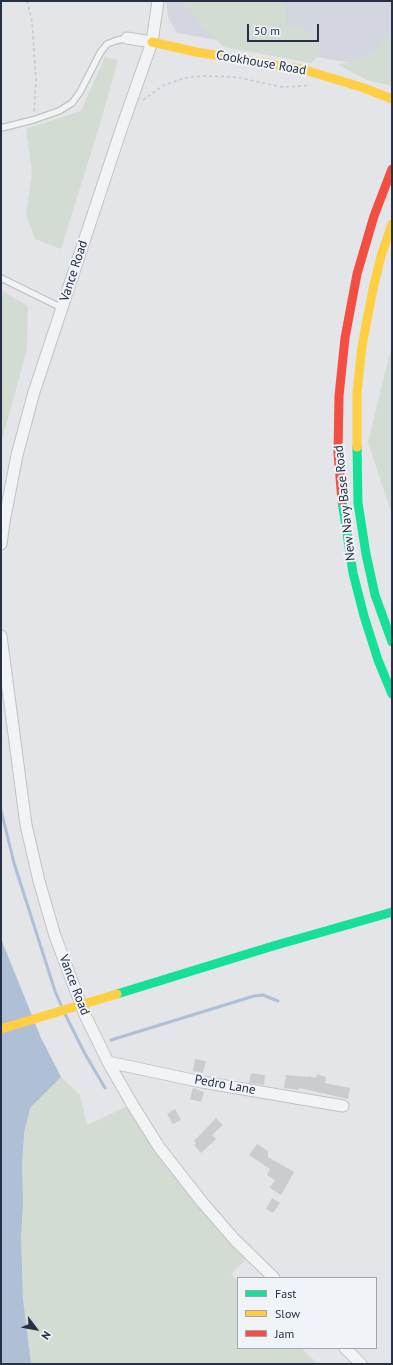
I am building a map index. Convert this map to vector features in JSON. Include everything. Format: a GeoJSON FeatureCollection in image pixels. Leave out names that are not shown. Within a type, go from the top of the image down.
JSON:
{"type":"FeatureCollection","features":[{"type":"Feature","properties":{"kind":"main road","name":"Cookhouse Road"},"geometry":{"type":"LineString","coordinates":[[152,42],[196,52],[305,70],[364,88],[392,99]]}},
{"type":"Feature","properties":{"kind":"main road","name":"New Navy Base Road"},"geometry":{"type":"LineString","coordinates":[[392,169],[374,216],[357,274],[344,338],[339,396],[338,453],[343,508],[353,573],[364,616],[378,660],[392,694]]}},
{"type":"Feature","properties":{"kind":"main road","name":"New Navy Base Road"},"geometry":{"type":"LineString","coordinates":[[392,224],[381,256],[362,346],[357,393],[357,472],[358,503],[366,554],[375,595],[392,642]]}},
{"type":"Feature","properties":{"kind":"main road"},"geometry":{"type":"LineString","coordinates":[[1,1028],[273,946],[392,912]]}},
{"type":"Feature","properties":{"kind":"street","name":"Vance Road"},"geometry":{"type":"LineString","coordinates":[[1,544],[17,455],[34,392],[122,127],[152,42],[158,1]]}},
{"type":"Feature","properties":{"kind":"street","name":"Cookhouse Road"},"geometry":{"type":"LineString","coordinates":[[127,38],[152,42]]}},
{"type":"Feature","properties":{"kind":"street","name":"Vance Road"},"geometry":{"type":"LineString","coordinates":[[1,636],[26,825],[38,881],[55,936],[85,1015],[108,1062],[159,1147],[202,1202],[235,1240],[273,1277]]}},
{"type":"Feature","properties":{"kind":"street","name":"Pedro Lane"},"geometry":{"type":"LineString","coordinates":[[108,1062],[202,1082],[343,1106]]}},
{"type":"Feature","properties":{"kind":"street"},"geometry":{"type":"LineString","coordinates":[[346,1349],[361,1364]]}},
{"type":"Feature","properties":{"kind":"lane"},"geometry":{"type":"LineString","coordinates":[[1,128],[33,120],[59,111],[72,103],[80,92],[100,53],[107,44],[127,38]]}},
{"type":"Feature","properties":{"kind":"lane"},"geometry":{"type":"LineString","coordinates":[[1,278],[62,308]]}},
{"type":"Feature","properties":{"kind":"path"},"geometry":{"type":"LineString","coordinates":[[27,1],[32,21],[36,80],[33,120]]}},
{"type":"Feature","properties":{"kind":"path"},"geometry":{"type":"LineString","coordinates":[[143,101],[164,85],[185,78],[204,76],[236,77],[282,87],[304,86],[310,84]]}},
{"type":"Feature","properties":{"kind":"shaded area"},"geometry":{"type":"Polygon","coordinates":[[[166,1],[392,1],[392,70],[177,33],[168,17],[166,1]]]}},
{"type":"Feature","properties":{"kind":"shaded area"},"geometry":{"type":"Polygon","coordinates":[[[182,1],[285,1],[287,27],[298,26],[321,43],[320,54],[311,63],[224,47],[206,31],[182,1]]]}},
{"type":"Feature","properties":{"kind":"shaded area"},"geometry":{"type":"Polygon","coordinates":[[[392,32],[392,86],[367,80],[338,65],[361,59],[378,48],[392,32]]]}},
{"type":"Feature","properties":{"kind":"shaded area"},"geometry":{"type":"Polygon","coordinates":[[[105,57],[118,60],[61,249],[35,239],[26,215],[32,173],[26,129],[81,111],[105,57]]]}},
{"type":"Feature","properties":{"kind":"shaded area"},"geometry":{"type":"Polygon","coordinates":[[[1,290],[28,306],[27,349],[1,444],[1,290]]]}},
{"type":"Feature","properties":{"kind":"shaded area"},"geometry":{"type":"Polygon","coordinates":[[[392,345],[392,515],[368,442],[392,345]]]}},
{"type":"Feature","properties":{"kind":"shaded area"},"geometry":{"type":"Polygon","coordinates":[[[1,939],[41,1038],[61,1077],[80,1095],[87,1125],[132,1104],[251,1255],[231,1274],[237,1280],[237,1349],[302,1349],[318,1364],[1,1364],[1,939]]]}},
{"type":"Feature","properties":{"kind":"water"},"geometry":{"type":"Polygon","coordinates":[[[1,939],[41,1038],[61,1077],[30,1108],[24,1133],[21,1238],[23,1300],[31,1364],[1,1364],[1,939]]]}},
{"type":"Feature","properties":{"kind":"building"},"geometry":{"type":"Polygon","coordinates":[[[195,1059],[206,1061],[203,1073],[193,1071],[195,1059]]]}},
{"type":"Feature","properties":{"kind":"building"},"geometry":{"type":"Polygon","coordinates":[[[251,1073],[265,1075],[264,1085],[249,1083],[251,1073]]]}},
{"type":"Feature","properties":{"kind":"building"},"geometry":{"type":"Polygon","coordinates":[[[317,1074],[326,1077],[325,1083],[350,1088],[348,1099],[299,1088],[299,1090],[284,1088],[286,1075],[316,1078],[317,1074]]]}},
{"type":"Feature","properties":{"kind":"building"},"geometry":{"type":"Polygon","coordinates":[[[193,1088],[204,1092],[201,1102],[190,1099],[193,1088]]]}},
{"type":"Feature","properties":{"kind":"building"},"geometry":{"type":"Polygon","coordinates":[[[175,1109],[181,1120],[173,1124],[167,1114],[175,1109]]]}},
{"type":"Feature","properties":{"kind":"building"},"geometry":{"type":"Polygon","coordinates":[[[216,1118],[223,1125],[212,1135],[216,1139],[201,1153],[194,1145],[196,1143],[194,1141],[216,1118]]]}},
{"type":"Feature","properties":{"kind":"building"},"geometry":{"type":"Polygon","coordinates":[[[257,1144],[268,1151],[268,1157],[294,1172],[281,1195],[270,1188],[275,1180],[267,1175],[270,1169],[249,1155],[257,1144]]]}},
{"type":"Feature","properties":{"kind":"building"},"geometry":{"type":"Polygon","coordinates":[[[272,1198],[280,1203],[273,1213],[266,1209],[272,1198]]]}},
{"type":"Feature","properties":{"kind":"waterway"},"geometry":{"type":"LineString","coordinates":[[1,810],[14,863],[55,991],[61,1005]]}},
{"type":"Feature","properties":{"kind":"waterway"},"geometry":{"type":"LineString","coordinates":[[111,1040],[254,996],[263,995],[278,1001]]}},
{"type":"Feature","properties":{"kind":"waterway"},"geometry":{"type":"LineString","coordinates":[[65,1014],[84,1052],[105,1088]]}},
{"type":"Feature","properties":{"kind":"traffic: fast"},"geometry":{"type":"LineString","coordinates":[[357,447],[358,503],[366,554],[375,595],[392,642]]}},
{"type":"Feature","properties":{"kind":"traffic: fast"},"geometry":{"type":"LineString","coordinates":[[342,501],[353,573],[364,616],[378,660],[392,694]]}},
{"type":"Feature","properties":{"kind":"traffic: fast"},"geometry":{"type":"LineString","coordinates":[[117,994],[273,946],[392,912]]}},
{"type":"Feature","properties":{"kind":"traffic: slow"},"geometry":{"type":"LineString","coordinates":[[152,42],[196,52],[305,70],[364,88],[392,99]]}},
{"type":"Feature","properties":{"kind":"traffic: slow"},"geometry":{"type":"LineString","coordinates":[[357,447],[357,393],[362,346],[381,256],[392,224]]}},
{"type":"Feature","properties":{"kind":"traffic: slow"},"geometry":{"type":"LineString","coordinates":[[1,1029],[117,994]]}},
{"type":"Feature","properties":{"kind":"traffic: jam"},"geometry":{"type":"LineString","coordinates":[[342,501],[338,453],[339,396],[345,338],[357,274],[374,216],[392,169]]}}]}
